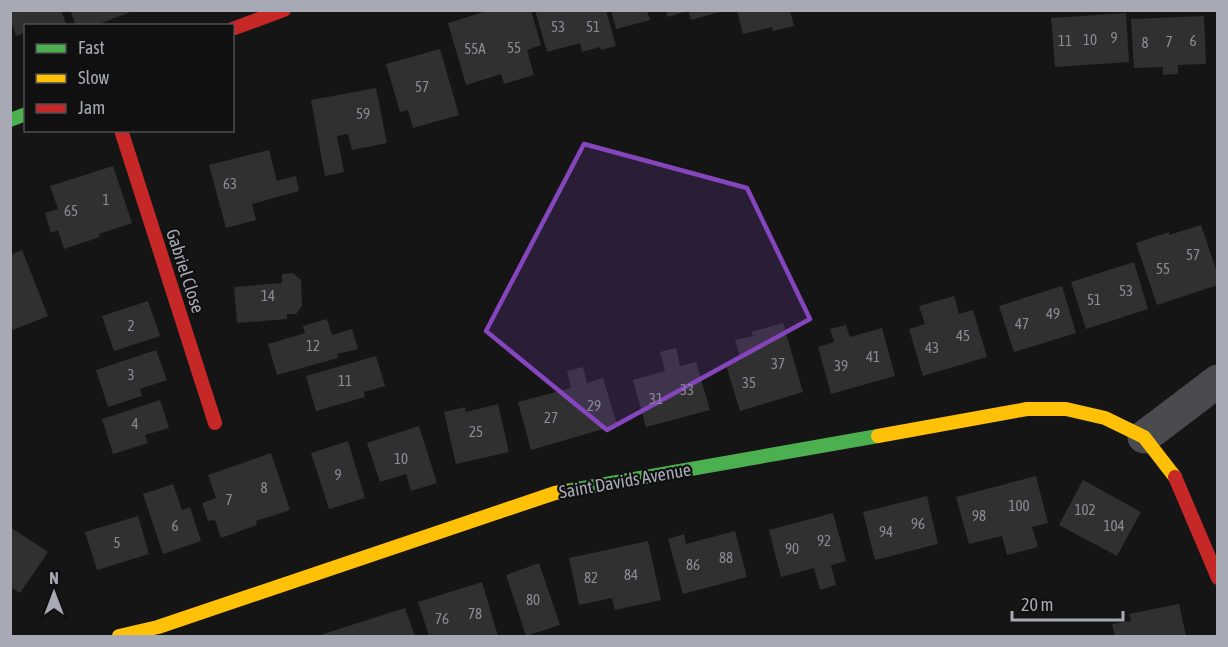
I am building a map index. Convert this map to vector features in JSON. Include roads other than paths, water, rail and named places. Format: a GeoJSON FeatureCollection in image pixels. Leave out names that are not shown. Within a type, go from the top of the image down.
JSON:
{"type":"FeatureCollection","features":[{"type":"Feature","properties":{"kind":"street"},"geometry":{"type":"LineString","coordinates":[[234,28],[284,10]]}},
{"type":"Feature","properties":{"kind":"street","name":"Gabriel Close"},"geometry":{"type":"LineString","coordinates":[[123,132],[215,423]]}},
{"type":"Feature","properties":{"kind":"street"},"geometry":{"type":"LineString","coordinates":[[1144,436],[1218,381]]}},
{"type":"Feature","properties":{"kind":"street","name":"Saint Davids Avenue"},"geometry":{"type":"LineString","coordinates":[[119,636],[158,627],[555,493],[1027,409],[1066,409],[1105,418],[1144,436],[1174,474],[1218,578]]}}]}
